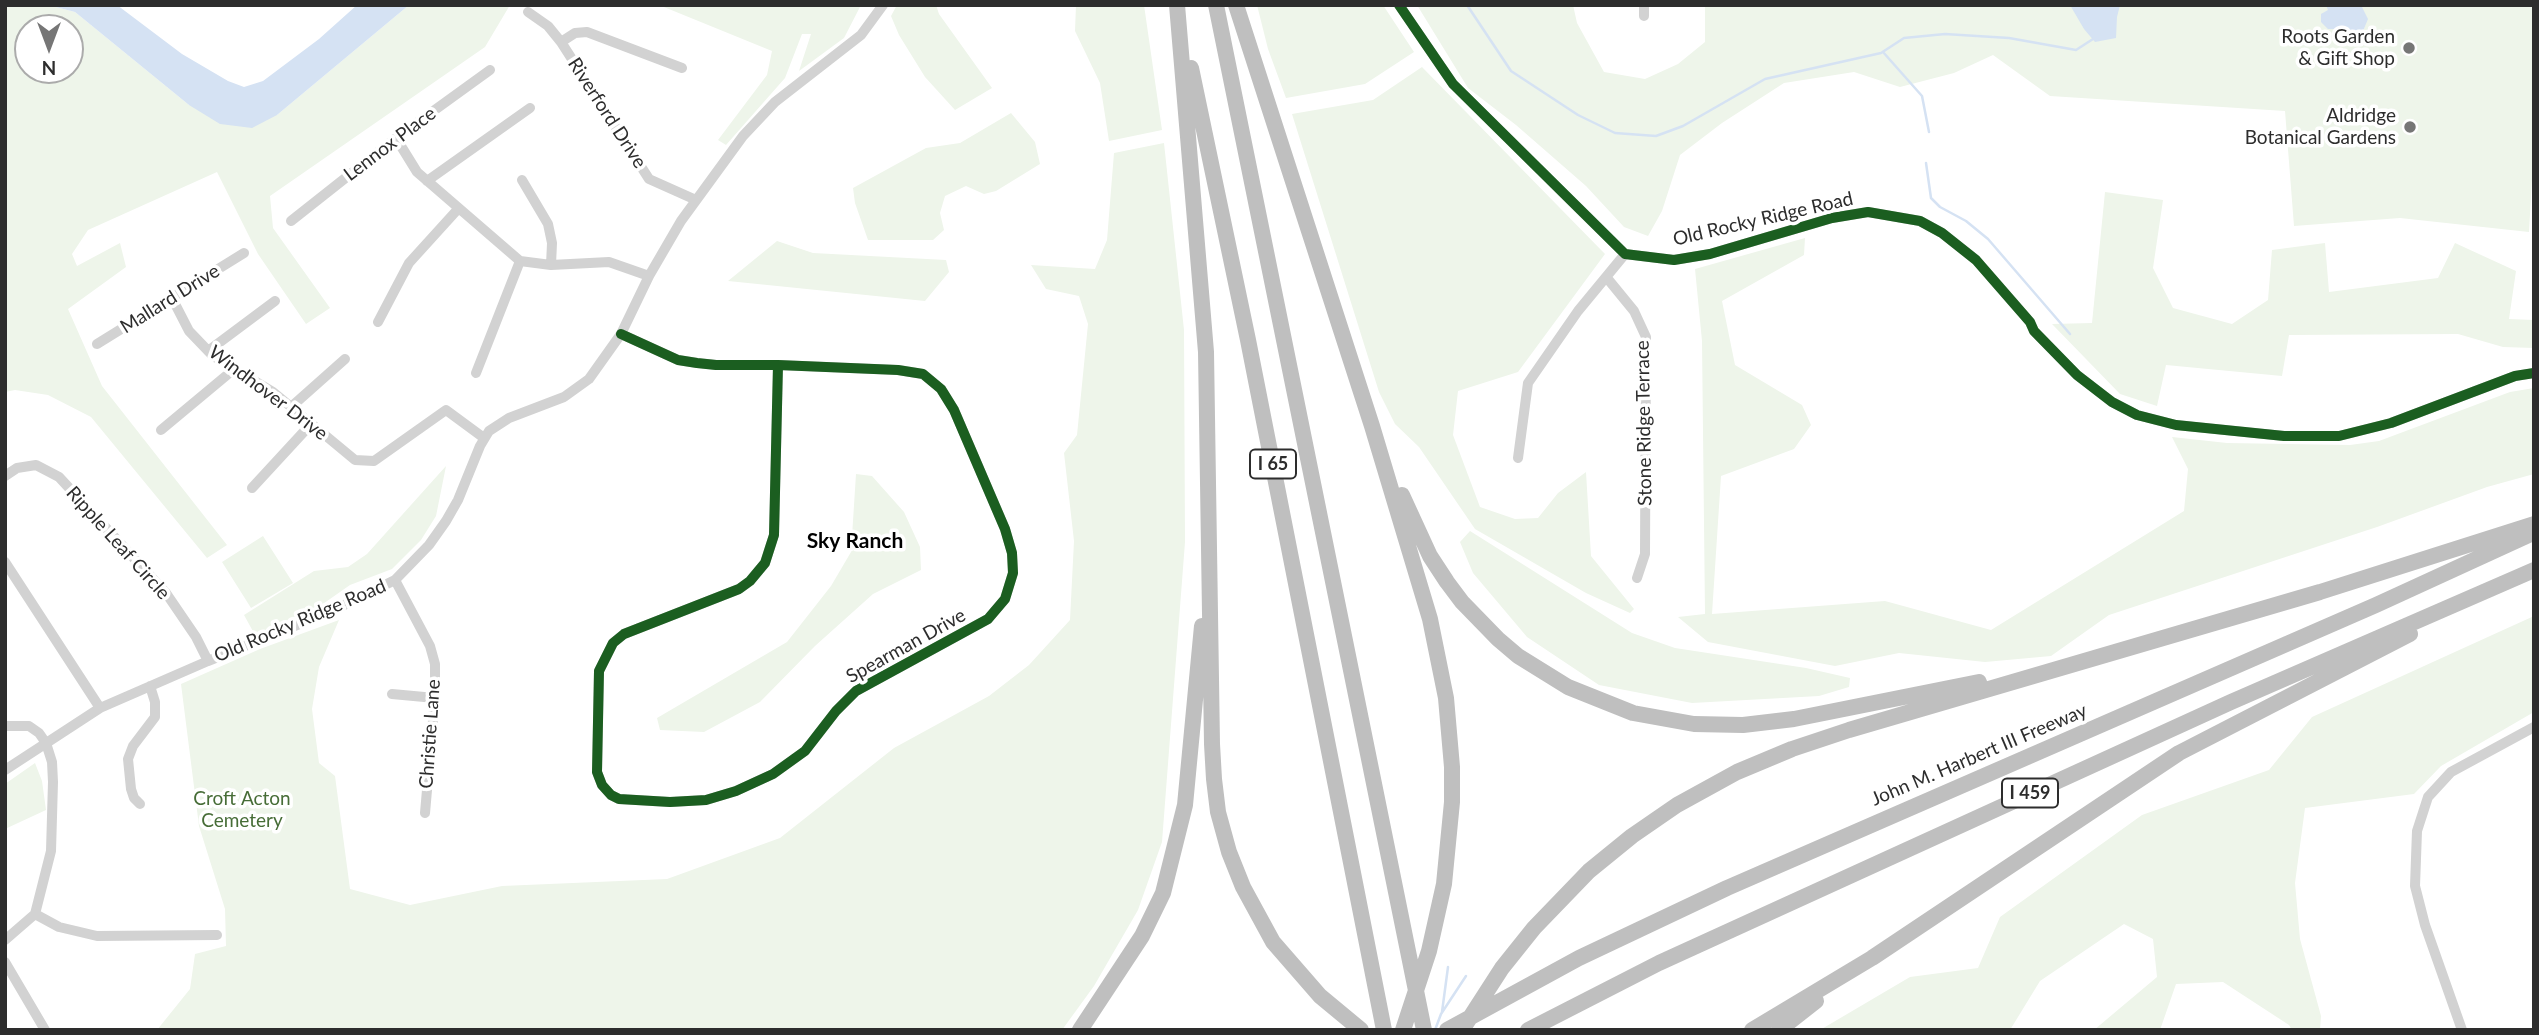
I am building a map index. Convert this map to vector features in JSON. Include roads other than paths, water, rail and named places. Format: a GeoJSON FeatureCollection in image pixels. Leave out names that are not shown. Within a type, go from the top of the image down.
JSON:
{"type":"FeatureCollection","features":[{"type":"Feature","properties":{"kind":"highway"},"geometry":{"type":"LineString","coordinates":[[1177,5],[1206,352],[1214,779],[1218,812],[1242,887],[1273,942],[1320,996],[1361,1030]]}},
{"type":"Feature","properties":{"kind":"highway","name":"I 65"},"geometry":{"type":"LineString","coordinates":[[1177,5],[1251,353],[1384,1030]]}},
{"type":"Feature","properties":{"kind":"highway","name":"I 65"},"geometry":{"type":"LineString","coordinates":[[1216,5],[1424,1030]]}},
{"type":"Feature","properties":{"kind":"highway"},"geometry":{"type":"LineString","coordinates":[[1236,5],[1372,426],[1430,619],[1446,698],[1452,768],[1450,835],[1444,884],[1429,951],[1403,1030]]}},
{"type":"Feature","properties":{"kind":"highway"},"geometry":{"type":"LineString","coordinates":[[1372,426],[1430,556],[1462,602],[1518,656],[1568,688],[1601,702],[1661,719],[1694,724],[1743,725],[1794,719],[2065,666]]}},
{"type":"Feature","properties":{"kind":"highway"},"geometry":{"type":"LineString","coordinates":[[1462,1030],[1503,968],[1561,900],[1589,872],[1677,805],[1737,772],[1792,749],[2320,592],[2534,524]]}},
{"type":"Feature","properties":{"kind":"highway","name":"John M. Harbert III Freeway"},"geometry":{"type":"LineString","coordinates":[[1447,1030],[1579,958],[1727,887],[2376,605],[2534,533]]}},
{"type":"Feature","properties":{"kind":"highway"},"geometry":{"type":"LineString","coordinates":[[1752,1030],[1872,958],[2179,753],[2534,570]]}},
{"type":"Feature","properties":{"kind":"highway","name":"I 459"},"geometry":{"type":"LineString","coordinates":[[1530,1029],[1659,963],[2231,702],[2534,570]]}},
{"type":"Feature","properties":{"kind":"highway"},"geometry":{"type":"LineString","coordinates":[[1080,1030],[1142,936],[1163,892],[1185,805],[1198,655],[1209,586]]}},
{"type":"Feature","properties":{"kind":"highway"},"geometry":{"type":"LineString","coordinates":[[1779,1030],[1872,958]]}},
{"type":"Feature","properties":{"kind":"street"},"geometry":{"type":"LineString","coordinates":[[484,438],[502,421],[572,393],[596,372],[621,334],[649,276],[681,221],[759,118],[787,92],[861,36],[883,5]]}},
{"type":"Feature","properties":{"kind":"street"},"geometry":{"type":"LineString","coordinates":[[1399,5],[1453,84],[1625,254],[1578,311],[1528,383],[1518,458]]}},
{"type":"Feature","properties":{"kind":"street","name":"Riverford Drive"},"geometry":{"type":"LineString","coordinates":[[528,12],[548,26],[561,42],[649,178],[696,201]]}},
{"type":"Feature","properties":{"kind":"street"},"geometry":{"type":"LineString","coordinates":[[561,42],[575,33],[587,32],[682,68]]}},
{"type":"Feature","properties":{"kind":"street","name":"Lennox Place"},"geometry":{"type":"LineString","coordinates":[[291,221],[396,138],[490,70]]}},
{"type":"Feature","properties":{"kind":"street"},"geometry":{"type":"LineString","coordinates":[[427,181],[530,108]]}},
{"type":"Feature","properties":{"kind":"street"},"geometry":{"type":"LineString","coordinates":[[396,138],[417,172],[520,261],[551,265],[609,262],[649,276]]}},
{"type":"Feature","properties":{"kind":"street"},"geometry":{"type":"LineString","coordinates":[[522,180],[548,223],[552,243],[551,265]]}},
{"type":"Feature","properties":{"kind":"street"},"geometry":{"type":"LineString","coordinates":[[378,322],[409,263],[458,209]]}},
{"type":"Feature","properties":{"kind":"street","name":"Old Rocky Ridge Road"},"geometry":{"type":"LineString","coordinates":[[1625,254],[1674,260],[1710,254],[1832,218],[1868,212],[1920,221],[1942,233],[1976,261],[2030,322],[2034,331],[2077,375],[2112,402],[2137,415],[2176,425],[2284,436],[2339,436],[2390,423],[2515,376],[2534,373]]}},
{"type":"Feature","properties":{"kind":"street","name":"Mallard Drive"},"geometry":{"type":"LineString","coordinates":[[97,344],[244,253]]}},
{"type":"Feature","properties":{"kind":"street"},"geometry":{"type":"LineString","coordinates":[[476,373],[520,261]]}},
{"type":"Feature","properties":{"kind":"street","name":"Stone Ridge Terrace"},"geometry":{"type":"LineString","coordinates":[[1607,278],[1634,311],[1646,337],[1645,554],[1637,578]]}},
{"type":"Feature","properties":{"kind":"street","name":"Windhover Drive"},"geometry":{"type":"LineString","coordinates":[[172,298],[190,331],[208,351],[233,370],[273,392],[355,460],[374,461],[446,410],[484,438]]}},
{"type":"Feature","properties":{"kind":"street"},"geometry":{"type":"LineString","coordinates":[[208,351],[275,300]]}},
{"type":"Feature","properties":{"kind":"street","name":"Spearman Drive"},"geometry":{"type":"LineString","coordinates":[[621,334],[678,360],[716,365],[778,365],[912,371],[932,379],[954,410],[1004,529],[1013,563],[1010,588],[999,608],[977,627],[856,691],[836,711],[805,751],[756,783],[706,800],[670,802],[619,799],[602,785],[597,772],[599,671],[613,643],[624,634],[740,589],[765,563],[774,535],[778,365]]}},
{"type":"Feature","properties":{"kind":"street"},"geometry":{"type":"LineString","coordinates":[[291,407],[345,359]]}},
{"type":"Feature","properties":{"kind":"street"},"geometry":{"type":"LineString","coordinates":[[162,430],[233,370]]}},
{"type":"Feature","properties":{"kind":"street"},"geometry":{"type":"LineString","coordinates":[[252,488],[311,424]]}},
{"type":"Feature","properties":{"kind":"street","name":"Old Rocky Ridge Road"},"geometry":{"type":"LineString","coordinates":[[5,770],[100,708],[334,610],[395,580],[429,545],[446,521],[458,500],[484,438]]}},
{"type":"Feature","properties":{"kind":"street","name":"Ripple Leaf Circle"},"geometry":{"type":"LineString","coordinates":[[5,476],[17,468],[36,465],[59,477],[166,593],[196,637],[208,661]]}},
{"type":"Feature","properties":{"kind":"street"},"geometry":{"type":"LineString","coordinates":[[5,562],[100,708]]}},
{"type":"Feature","properties":{"kind":"street","name":"Christie Lane"},"geometry":{"type":"LineString","coordinates":[[395,580],[433,655],[435,698],[425,813]]}},
{"type":"Feature","properties":{"kind":"street"},"geometry":{"type":"LineString","coordinates":[[140,804],[131,789],[128,759],[133,746],[155,717],[155,702],[150,686]]}},
{"type":"Feature","properties":{"kind":"street"},"geometry":{"type":"LineString","coordinates":[[392,694],[435,698]]}},
{"type":"Feature","properties":{"kind":"street"},"geometry":{"type":"LineString","coordinates":[[5,726],[29,726],[39,733],[46,743],[52,762],[53,782],[51,851],[35,914],[5,940]]}},
{"type":"Feature","properties":{"kind":"street"},"geometry":{"type":"LineString","coordinates":[[2462,1030],[2425,925],[2415,886],[2417,831],[2428,797],[2451,772],[2534,727]]}},
{"type":"Feature","properties":{"kind":"street"},"geometry":{"type":"LineString","coordinates":[[35,914],[60,927],[97,936],[217,935]]}},
{"type":"Feature","properties":{"kind":"street"},"geometry":{"type":"LineString","coordinates":[[5,962],[45,1030]]}},
{"type":"Feature","properties":{"kind":"water"},"geometry":{"type":"Polygon","coordinates":[[[35,5],[117,5],[182,54],[228,81],[244,87],[263,81],[319,39],[357,5],[409,5],[277,115],[252,128],[220,124],[189,105],[84,19],[84,14],[35,5]]]}},
{"type":"Feature","properties":{"kind":"water"},"geometry":{"type":"Polygon","coordinates":[[[2070,5],[2120,5],[2116,38],[2095,42],[2070,5]]]}},
{"type":"Feature","properties":{"kind":"water"},"geometry":{"type":"Polygon","coordinates":[[[2326,5],[2361,5],[2368,19],[2363,31],[2352,33],[2349,39],[2338,38],[2335,29],[2328,29],[2321,22],[2321,14],[2328,10],[2326,5]]]}},
{"type":"Feature","properties":{"kind":"waterway"},"geometry":{"type":"LineString","coordinates":[[1467,5],[1511,71],[1578,115],[1615,133],[1656,136],[1683,126],[1765,79],[1881,53],[1904,38],[1945,34],[2009,38],[2076,50],[2093,39]]}},
{"type":"Feature","properties":{"kind":"waterway"},"geometry":{"type":"LineString","coordinates":[[1883,52],[1922,96],[1929,132]]}},
{"type":"Feature","properties":{"kind":"waterway"},"geometry":{"type":"LineString","coordinates":[[1926,163],[1931,198],[1988,239],[2070,334]]}},
{"type":"Feature","properties":{"kind":"waterway"},"geometry":{"type":"LineString","coordinates":[[1442,1012],[1448,967]]}},
{"type":"Feature","properties":{"kind":"waterway"},"geometry":{"type":"LineString","coordinates":[[1435,1030],[1441,1014],[1466,976]]}},
{"type":"Feature","properties":{"kind":"place","name":"Roots Garden & Gift Shop"},"geometry":{"type":"Point","coordinates":[2409,48]}},
{"type":"Feature","properties":{"kind":"place","name":"Aldridge Botanical Gardens"},"geometry":{"type":"Point","coordinates":[2410,127]}},
{"type":"Feature","properties":{"kind":"district","name":"Sky Ranch"},"geometry":{"type":"Point","coordinates":[855,541]}},
{"type":"Feature","properties":{"kind":"park label","name":"Croft Acton Cemetery"},"geometry":{"type":"Point","coordinates":[242,810]}}]}
